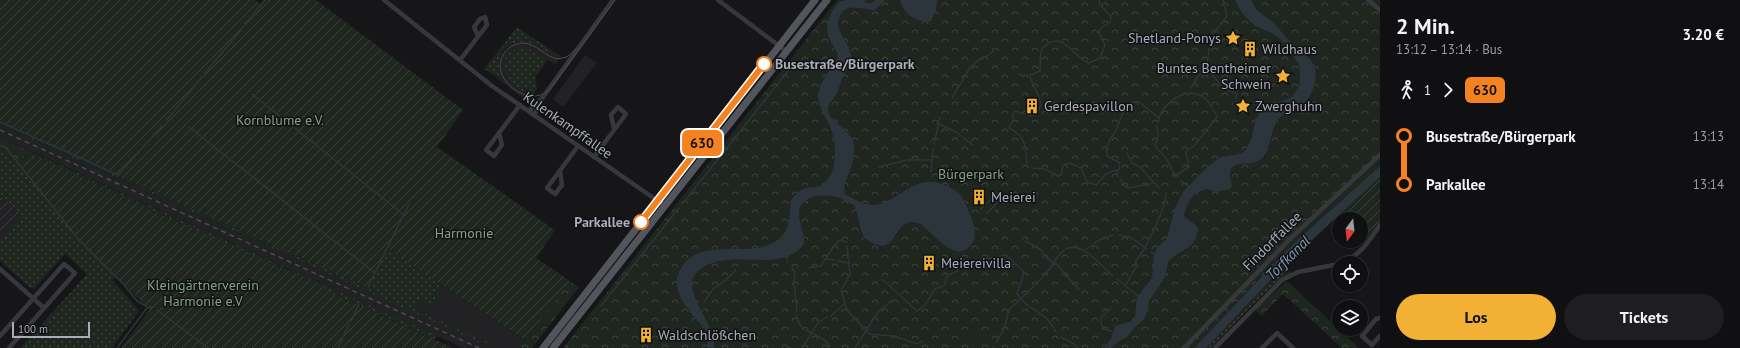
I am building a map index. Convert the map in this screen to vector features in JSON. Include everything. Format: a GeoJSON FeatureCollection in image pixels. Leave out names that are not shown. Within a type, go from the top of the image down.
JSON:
{"type":"FeatureCollection","features":[{"type":"Feature","properties":{"kind":"main road"},"geometry":{"type":"LineString","coordinates":[[543,348],[815,0]]}},
{"type":"Feature","properties":{"kind":"main road"},"geometry":{"type":"LineString","coordinates":[[553,348],[827,0]]}},
{"type":"Feature","properties":{"kind":"street","name":"Kulenkampffallee"},"geometry":{"type":"LineString","coordinates":[[384,0],[492,86],[665,206]]}},
{"type":"Feature","properties":{"kind":"street"},"geometry":{"type":"LineString","coordinates":[[529,111],[543,97],[613,0]]}},
{"type":"Feature","properties":{"kind":"street"},"geometry":{"type":"LineString","coordinates":[[718,0],[786,51]]}},
{"type":"Feature","properties":{"kind":"street"},"geometry":{"type":"LineString","coordinates":[[1368,0],[1380,10]]}},
{"type":"Feature","properties":{"kind":"street"},"geometry":{"type":"LineString","coordinates":[[460,60],[478,36]]}},
{"type":"Feature","properties":{"kind":"street"},"geometry":{"type":"LineString","coordinates":[[534,115],[543,97]]}},
{"type":"Feature","properties":{"kind":"street"},"geometry":{"type":"LineString","coordinates":[[499,133],[502,145],[494,156],[486,150],[520,105]]}},
{"type":"Feature","properties":{"kind":"street"},"geometry":{"type":"LineString","coordinates":[[594,157],[614,128]]}},
{"type":"Feature","properties":{"kind":"street"},"geometry":{"type":"LineString","coordinates":[[560,171],[562,185],[555,194],[547,188],[578,146]]}},
{"type":"Feature","properties":{"kind":"street","name":"Findorffallee"},"geometry":{"type":"LineString","coordinates":[[1184,348],[1293,236],[1380,155]]}},
{"type":"Feature","properties":{"kind":"street"},"geometry":{"type":"LineString","coordinates":[[1355,256],[1361,251],[1380,225]]}},
{"type":"Feature","properties":{"kind":"street"},"geometry":{"type":"LineString","coordinates":[[0,336],[64,264],[75,273],[9,348]]}},
{"type":"Feature","properties":{"kind":"street"},"geometry":{"type":"LineString","coordinates":[[1215,348],[1282,280],[1298,272],[1332,265]]}},
{"type":"Feature","properties":{"kind":"street"},"geometry":{"type":"LineString","coordinates":[[0,269],[44,308]]}},
{"type":"Feature","properties":{"kind":"street"},"geometry":{"type":"LineString","coordinates":[[1380,318],[1376,319],[1362,336],[1372,345],[1380,336]]}},
{"type":"Feature","properties":{"kind":"street"},"geometry":{"type":"LineString","coordinates":[[1262,348],[1276,333],[1293,348]]}},
{"type":"Feature","properties":{"kind":"shaded area"},"geometry":{"type":"Polygon","coordinates":[[[527,41],[548,52],[550,49],[561,56],[556,64],[528,48],[527,94],[534,96],[528,102],[494,76],[498,78],[500,75],[499,61],[507,48],[513,44],[527,41]]]}},
{"type":"Feature","properties":{"kind":"shaded area"},"geometry":{"type":"Polygon","coordinates":[[[585,55],[597,63],[563,107],[553,99],[585,55]]]}},
{"type":"Feature","properties":{"kind":"shaded area"},"geometry":{"type":"Polygon","coordinates":[[[0,125],[320,270],[486,342],[415,309],[421,300],[431,305],[443,285],[523,339],[517,348],[463,348],[0,137],[0,125]]]}},
{"type":"Feature","properties":{"kind":"shaded area"},"geometry":{"type":"Polygon","coordinates":[[[0,195],[22,215],[0,240],[0,195]]]}},
{"type":"Feature","properties":{"kind":"green space","name":"Kornblume e.V."},"geometry":{"type":"Polygon","coordinates":[[[0,0],[255,0],[261,4],[264,0],[316,0],[463,110],[437,147],[555,230],[536,258],[570,281],[525,340],[388,248],[368,288],[0,123],[0,0]]]}},
{"type":"Feature","properties":{"kind":"green space","name":"Bürgerpark"},"geometry":{"type":"Polygon","coordinates":[[[837,0],[1380,0],[1380,166],[1294,243],[1194,348],[563,348],[837,0]]]}},
{"type":"Feature","properties":{"kind":"green space"},"geometry":{"type":"Polygon","coordinates":[[[517,27],[550,49],[548,52],[527,41],[509,45],[505,48],[499,60],[499,78],[484,69],[517,27]]]}},
{"type":"Feature","properties":{"kind":"green space"},"geometry":{"type":"Polygon","coordinates":[[[521,47],[528,48],[548,60],[535,77],[537,89],[533,95],[516,87],[506,73],[504,65],[506,58],[511,52],[521,47]]]}},
{"type":"Feature","properties":{"kind":"green space"},"geometry":{"type":"Polygon","coordinates":[[[0,123],[290,253],[289,256],[0,125],[0,123]]]}},
{"type":"Feature","properties":{"kind":"green space"},"geometry":{"type":"Polygon","coordinates":[[[0,137],[36,154],[33,160],[23,156],[19,164],[0,145],[0,137]]]}},
{"type":"Feature","properties":{"kind":"green space"},"geometry":{"type":"Polygon","coordinates":[[[0,145],[25,170],[60,215],[116,277],[112,280],[139,311],[112,348],[20,348],[87,274],[65,254],[34,289],[29,287],[0,261],[0,240],[22,215],[0,195],[0,145]]]}},
{"type":"Feature","properties":{"kind":"green space"},"geometry":{"type":"Polygon","coordinates":[[[36,154],[437,336],[434,339],[330,292],[287,269],[253,256],[146,208],[138,202],[35,156],[36,154]]]}},
{"type":"Feature","properties":{"kind":"green space","name":"Kleingärtnerverein Harmonie e.V"},"geometry":{"type":"Polygon","coordinates":[[[23,156],[33,160],[35,156],[138,202],[146,208],[329,288],[330,292],[453,348],[121,348],[150,309],[133,294],[80,240],[19,164],[23,156]]]}},
{"type":"Feature","properties":{"kind":"green space"},"geometry":{"type":"Polygon","coordinates":[[[1380,177],[1380,221],[1368,238],[1368,212],[1342,212],[1380,177]]]}},
{"type":"Feature","properties":{"kind":"green space"},"geometry":{"type":"Polygon","coordinates":[[[994,190],[1003,199],[990,216],[981,212],[977,203],[986,194],[988,196],[994,190]]]}},
{"type":"Feature","properties":{"kind":"green space"},"geometry":{"type":"Polygon","coordinates":[[[388,248],[443,285],[431,305],[421,300],[415,309],[487,342],[485,345],[289,256],[290,253],[368,288],[388,248]]]}},
{"type":"Feature","properties":{"kind":"green space"},"geometry":{"type":"Polygon","coordinates":[[[1285,265],[1291,273],[1280,280],[1259,298],[1212,348],[1206,348],[1285,265]]]}},
{"type":"Feature","properties":{"kind":"green space"},"geometry":{"type":"Polygon","coordinates":[[[570,281],[579,287],[532,348],[517,348],[523,339],[525,340],[570,281]]]}},
{"type":"Feature","properties":{"kind":"green space"},"geometry":{"type":"Polygon","coordinates":[[[1287,281],[1332,323],[1332,336],[1346,336],[1359,348],[1342,348],[1283,294],[1262,316],[1254,309],[1287,281]]]}},
{"type":"Feature","properties":{"kind":"green space"},"geometry":{"type":"Polygon","coordinates":[[[975,325],[985,335],[985,343],[970,343],[965,331],[975,325]]]}},
{"type":"Feature","properties":{"kind":"water"},"geometry":{"type":"Polygon","coordinates":[[[846,0],[865,0],[864,2],[867,5],[876,0],[885,0],[875,10],[852,7],[848,8],[844,10],[838,20],[838,26],[851,54],[851,61],[838,91],[829,104],[828,109],[834,120],[852,139],[854,147],[852,163],[845,183],[845,194],[862,203],[874,205],[892,199],[907,189],[924,182],[934,182],[945,185],[958,192],[964,201],[972,218],[975,231],[974,240],[967,249],[960,251],[952,250],[944,245],[923,226],[918,223],[910,222],[904,224],[888,244],[882,246],[874,244],[865,237],[862,232],[854,205],[834,196],[815,196],[804,202],[800,207],[799,213],[804,235],[804,243],[795,253],[783,258],[770,260],[725,260],[711,263],[699,270],[693,278],[692,287],[694,296],[710,327],[713,338],[714,348],[707,348],[708,333],[683,302],[677,286],[678,274],[689,259],[701,252],[759,248],[772,244],[786,231],[789,223],[791,200],[795,195],[803,189],[820,186],[829,177],[835,161],[834,143],[832,132],[818,100],[818,95],[823,80],[838,57],[828,35],[828,20],[839,2],[846,0]]]}},
{"type":"Feature","properties":{"kind":"water"},"geometry":{"type":"Polygon","coordinates":[[[900,0],[937,0],[936,10],[931,21],[920,21],[911,17],[904,10],[900,0]]]}},
{"type":"Feature","properties":{"kind":"water"},"geometry":{"type":"Polygon","coordinates":[[[1235,0],[1251,0],[1258,11],[1274,23],[1288,40],[1311,60],[1316,73],[1315,84],[1311,95],[1301,107],[1278,119],[1274,127],[1268,149],[1263,157],[1258,161],[1240,164],[1231,169],[1230,175],[1232,185],[1230,189],[1215,192],[1207,189],[1194,195],[1184,216],[1198,227],[1196,239],[1189,247],[1168,262],[1165,277],[1149,301],[1148,310],[1144,319],[1127,337],[1119,341],[1111,348],[1104,348],[1111,339],[1115,326],[1132,321],[1135,316],[1137,297],[1152,278],[1154,255],[1157,248],[1167,238],[1175,208],[1182,193],[1207,167],[1221,157],[1239,154],[1245,151],[1252,137],[1255,121],[1262,109],[1292,97],[1299,86],[1299,65],[1285,43],[1274,34],[1255,26],[1242,13],[1235,0]]]}},
{"type":"Feature","properties":{"kind":"water","name":"Torfkanal"},"geometry":{"type":"Polygon","coordinates":[[[1380,166],[1380,177],[1342,212],[1332,212],[1332,222],[1281,269],[1206,348],[1194,348],[1294,243],[1380,166]]]}},
{"type":"Feature","properties":{"kind":"waterway"},"geometry":{"type":"LineString","coordinates":[[245,24],[265,0]]}},
{"type":"Feature","properties":{"kind":"waterway"},"geometry":{"type":"LineString","coordinates":[[1013,119],[1013,113],[1015,111],[1032,116],[1038,112],[1040,107],[1039,97],[1030,75],[1040,71],[1041,52],[1046,45],[1055,41],[1065,44],[1084,61],[1089,63],[1100,58],[1105,45],[1099,33],[1100,29],[1110,22],[1111,16],[1100,5],[1099,0]]}},
{"type":"Feature","properties":{"kind":"waterway"},"geometry":{"type":"LineString","coordinates":[[1191,88],[1198,76],[1206,71],[1211,37],[1227,16],[1223,0]]}},
{"type":"Feature","properties":{"kind":"waterway"},"geometry":{"type":"LineString","coordinates":[[205,73],[242,29]]}},
{"type":"Feature","properties":{"kind":"waterway"},"geometry":{"type":"LineString","coordinates":[[986,57],[994,51]]}},
{"type":"Feature","properties":{"kind":"waterway"},"geometry":{"type":"LineString","coordinates":[[952,98],[971,66],[983,57]]}},
{"type":"Feature","properties":{"kind":"waterway"},"geometry":{"type":"LineString","coordinates":[[684,202],[792,66]]}},
{"type":"Feature","properties":{"kind":"waterway"},"geometry":{"type":"LineString","coordinates":[[1206,71],[1210,72],[1223,88],[1237,94],[1236,98]]}},
{"type":"Feature","properties":{"kind":"waterway"},"geometry":{"type":"LineString","coordinates":[[1018,74],[1022,75]]}},
{"type":"Feature","properties":{"kind":"waterway"},"geometry":{"type":"LineString","coordinates":[[167,120],[201,78]]}},
{"type":"Feature","properties":{"kind":"waterway"},"geometry":{"type":"LineString","coordinates":[[1032,168],[1045,169],[1058,176],[1061,175],[1063,165],[1070,163],[1081,168],[1087,182],[1096,185],[1105,175],[1112,171],[1119,170],[1120,163],[1107,156],[1107,148],[1124,110],[1130,104],[1139,102],[1159,118],[1165,108],[1175,99],[1193,93],[1202,96],[1210,104],[1217,117],[1194,146],[1187,151],[1186,154],[1189,167],[1175,176]]}},
{"type":"Feature","properties":{"kind":"waterway"},"geometry":{"type":"LineString","coordinates":[[252,94],[404,215]]}},
{"type":"Feature","properties":{"kind":"waterway"},"geometry":{"type":"LineString","coordinates":[[934,144],[940,117]]}},
{"type":"Feature","properties":{"kind":"waterway"},"geometry":{"type":"LineString","coordinates":[[1158,123],[1159,118]]}},
{"type":"Feature","properties":{"kind":"waterway"},"geometry":{"type":"LineString","coordinates":[[0,122],[118,175],[162,126]]}},
{"type":"Feature","properties":{"kind":"waterway"},"geometry":{"type":"LineString","coordinates":[[937,123],[956,132],[973,145]]}},
{"type":"Feature","properties":{"kind":"waterway"},"geometry":{"type":"LineString","coordinates":[[1011,123],[1009,128],[1015,131],[1024,142],[1027,163]]}},
{"type":"Feature","properties":{"kind":"waterway"},"geometry":{"type":"LineString","coordinates":[[1157,126],[1158,136],[1155,146],[1166,158],[1176,178]]}},
{"type":"Feature","properties":{"kind":"waterway"},"geometry":{"type":"LineString","coordinates":[[189,127],[375,273]]}},
{"type":"Feature","properties":{"kind":"waterway"},"geometry":{"type":"LineString","coordinates":[[0,145],[6,148],[79,240],[124,285],[137,301],[147,308]]}},
{"type":"Feature","properties":{"kind":"waterway"},"geometry":{"type":"LineString","coordinates":[[931,172],[933,149]]}},
{"type":"Feature","properties":{"kind":"waterway"},"geometry":{"type":"LineString","coordinates":[[1127,153],[1132,163],[1140,167],[1159,188]]}},
{"type":"Feature","properties":{"kind":"waterway"},"geometry":{"type":"LineString","coordinates":[[879,167],[907,160],[932,160]]}},
{"type":"Feature","properties":{"kind":"waterway"},"geometry":{"type":"LineString","coordinates":[[1117,171],[1118,177]]}},
{"type":"Feature","properties":{"kind":"waterway"},"geometry":{"type":"LineString","coordinates":[[1120,179],[1125,186],[1129,188],[1154,183]]}},
{"type":"Feature","properties":{"kind":"waterway"},"geometry":{"type":"LineString","coordinates":[[1181,181],[1189,187]]}},
{"type":"Feature","properties":{"kind":"waterway"},"geometry":{"type":"LineString","coordinates":[[1126,285],[1136,267],[1136,260],[1145,248],[1155,228],[1163,207],[1166,193]]}},
{"type":"Feature","properties":{"kind":"waterway"},"geometry":{"type":"LineString","coordinates":[[368,287],[409,204]]}},
{"type":"Feature","properties":{"kind":"waterway"},"geometry":{"type":"LineString","coordinates":[[601,306],[679,208]]}},
{"type":"Feature","properties":{"kind":"waterway"},"geometry":{"type":"LineString","coordinates":[[1085,250],[1099,240],[1113,235]]}},
{"type":"Feature","properties":{"kind":"waterway"},"geometry":{"type":"LineString","coordinates":[[1119,235],[1130,237],[1147,249]]}},
{"type":"Feature","properties":{"kind":"waterway"},"geometry":{"type":"LineString","coordinates":[[825,259],[839,240],[846,242]]}},
{"type":"Feature","properties":{"kind":"waterway"},"geometry":{"type":"LineString","coordinates":[[1025,241],[1041,250],[1045,257],[1059,266],[1065,275],[1079,289]]}},
{"type":"Feature","properties":{"kind":"waterway"},"geometry":{"type":"LineString","coordinates":[[847,246],[850,274],[841,291],[847,310],[869,334],[893,336],[918,344],[922,341]]}},
{"type":"Feature","properties":{"kind":"waterway"},"geometry":{"type":"LineString","coordinates":[[1044,276],[1059,255],[1066,249],[1073,247],[1080,249],[1095,258],[1113,276]]}},
{"type":"Feature","properties":{"kind":"waterway"},"geometry":{"type":"LineString","coordinates":[[1151,252],[1156,255]]}},
{"type":"Feature","properties":{"kind":"waterway"},"geometry":{"type":"LineString","coordinates":[[968,263],[1006,255],[1023,271],[1023,277],[1017,293],[1022,300],[1047,319],[1056,332]]}},
{"type":"Feature","properties":{"kind":"waterway"},"geometry":{"type":"LineString","coordinates":[[786,256],[787,262]]}},
{"type":"Feature","properties":{"kind":"waterway"},"geometry":{"type":"LineString","coordinates":[[809,268],[821,266],[825,259],[835,260]]}},
{"type":"Feature","properties":{"kind":"waterway"},"geometry":{"type":"LineString","coordinates":[[882,279],[917,311],[925,305],[935,289],[944,286],[947,276],[957,271],[964,259]]}},
{"type":"Feature","properties":{"kind":"waterway"},"geometry":{"type":"LineString","coordinates":[[838,261],[850,263]]}},
{"type":"Feature","properties":{"kind":"waterway"},"geometry":{"type":"LineString","coordinates":[[792,268],[795,273],[794,283],[797,311]]}},
{"type":"Feature","properties":{"kind":"waterway"},"geometry":{"type":"LineString","coordinates":[[704,302],[713,289],[725,281],[736,270]]}},
{"type":"Feature","properties":{"kind":"waterway"},"geometry":{"type":"LineString","coordinates":[[996,343],[1004,329],[1009,310],[1042,278]]}},
{"type":"Feature","properties":{"kind":"waterway"},"geometry":{"type":"LineString","coordinates":[[1117,279],[1129,289]]}},
{"type":"Feature","properties":{"kind":"waterway"},"geometry":{"type":"LineString","coordinates":[[1131,290],[1139,297]]}},
{"type":"Feature","properties":{"kind":"waterway"},"geometry":{"type":"LineString","coordinates":[[855,348],[878,312],[891,301]]}},
{"type":"Feature","properties":{"kind":"waterway"},"geometry":{"type":"LineString","coordinates":[[351,321],[359,304]]}},
{"type":"Feature","properties":{"kind":"waterway"},"geometry":{"type":"LineString","coordinates":[[831,316],[844,304]]}},
{"type":"Feature","properties":{"kind":"waterway"},"geometry":{"type":"LineString","coordinates":[[147,308],[152,307]]}},
{"type":"Feature","properties":{"kind":"waterway"},"geometry":{"type":"LineString","coordinates":[[117,348],[147,308]]}},
{"type":"Feature","properties":{"kind":"waterway"},"geometry":{"type":"LineString","coordinates":[[1111,308],[1101,318],[1101,323],[1104,329],[1113,332]]}},
{"type":"Feature","properties":{"kind":"waterway"},"geometry":{"type":"LineString","coordinates":[[157,310],[208,348]]}},
{"type":"Feature","properties":{"kind":"waterway"},"geometry":{"type":"LineString","coordinates":[[797,315],[801,326],[822,338],[830,348]]}},
{"type":"Feature","properties":{"kind":"waterway"},"geometry":{"type":"LineString","coordinates":[[802,348],[818,323],[827,317]]}},
{"type":"Feature","properties":{"kind":"waterway"},"geometry":{"type":"LineString","coordinates":[[338,348],[349,324]]}},
{"type":"Feature","properties":{"kind":"waterway"},"geometry":{"type":"LineString","coordinates":[[1061,337],[1078,348]]}},
{"type":"Feature","properties":{"kind":"tram line"},"geometry":{"type":"LineString","coordinates":[[576,49],[567,57],[557,59],[529,44],[524,43],[513,45],[502,56],[500,66],[501,72],[509,85],[522,94],[529,96],[544,94],[550,89],[615,0]]}},
{"type":"Feature","properties":{"kind":"railway"},"geometry":{"type":"LineString","coordinates":[[0,130],[479,348]]}},
{"type":"Feature","properties":{"kind":"bus line","name":"630"},"geometry":{"type":"LineString","coordinates":[[641,222],[764,64]]}},
{"type":"Feature","properties":{"kind":"place","name":"Shetland-Ponys"},"geometry":{"type":"Point","coordinates":[1233,38]}},
{"type":"Feature","properties":{"kind":"place","name":"Wildhaus"},"geometry":{"type":"Point","coordinates":[1250,49]}},
{"type":"Feature","properties":{"kind":"place","name":"Busestraße/Bürgerpark"},"geometry":{"type":"Point","coordinates":[764,64]}},
{"type":"Feature","properties":{"kind":"place","name":"Buntes Bentheimer Schwein"},"geometry":{"type":"Point","coordinates":[1283,76]}},
{"type":"Feature","properties":{"kind":"place","name":"Gerdespavillon"},"geometry":{"type":"Point","coordinates":[1032,106]}},
{"type":"Feature","properties":{"kind":"place","name":"Zwerghuhn"},"geometry":{"type":"Point","coordinates":[1243,106]}},
{"type":"Feature","properties":{"kind":"place","name":"Meierei"},"geometry":{"type":"Point","coordinates":[979,197]}},
{"type":"Feature","properties":{"kind":"place","name":"Parkallee"},"geometry":{"type":"Point","coordinates":[641,222]}},
{"type":"Feature","properties":{"kind":"place","name":"Meiereivilla"},"geometry":{"type":"Point","coordinates":[929,263]}},
{"type":"Feature","properties":{"kind":"place","name":"Waldschlößchen"},"geometry":{"type":"Point","coordinates":[646,335]}},
{"type":"Feature","properties":{"kind":"park label","name":"Harmonie"},"geometry":{"type":"Point","coordinates":[464,233]}}]}
